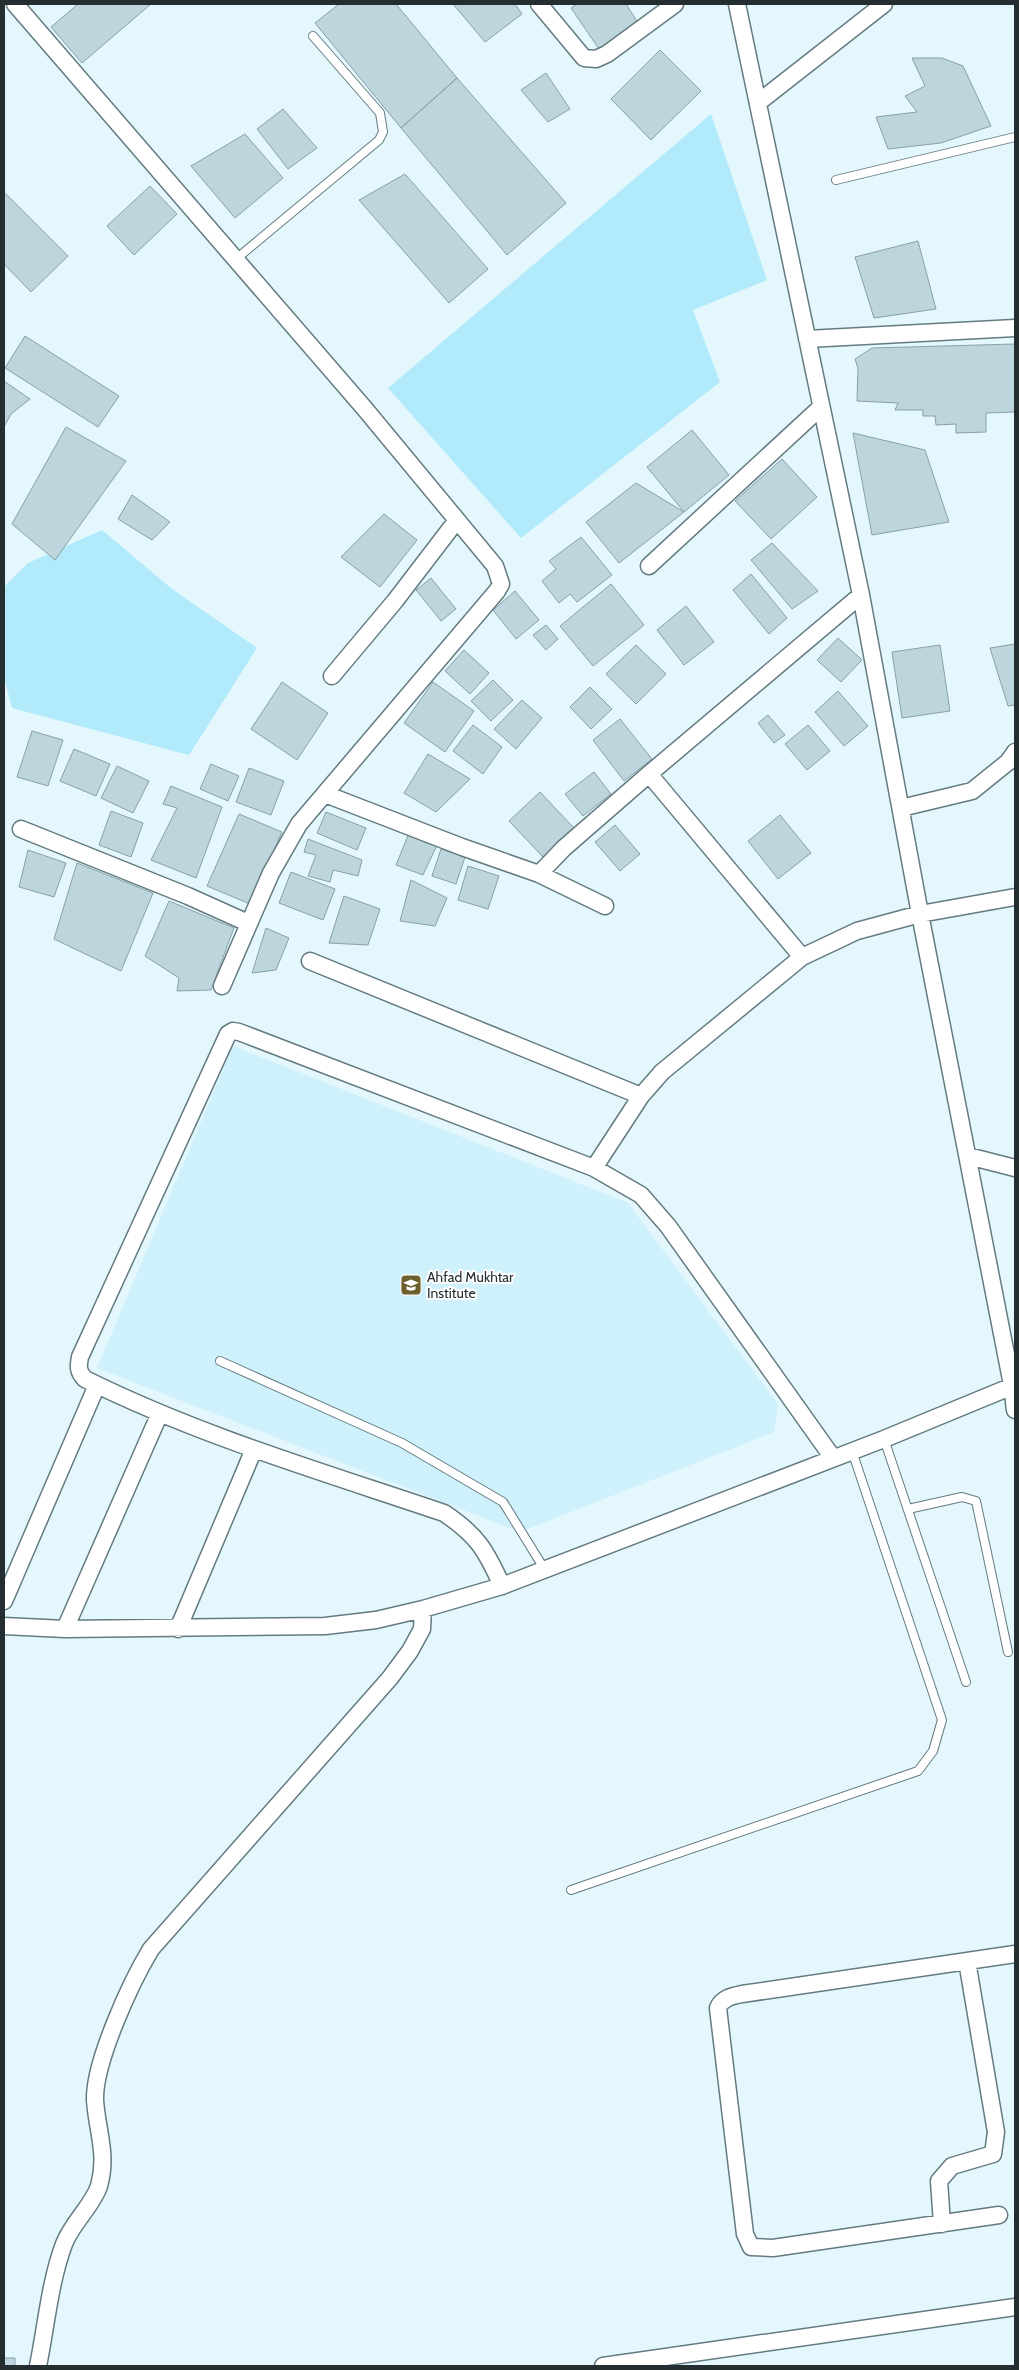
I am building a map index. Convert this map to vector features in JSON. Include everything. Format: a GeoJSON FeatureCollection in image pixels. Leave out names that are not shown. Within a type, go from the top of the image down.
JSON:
{"type":"FeatureCollection","features":[{"type":"Feature","properties":{"kind":"street"},"geometry":{"type":"LineString","coordinates":[[15,4],[365,409],[495,566],[501,584],[411,694],[299,824],[288,840],[248,923],[222,986]]}},
{"type":"Feature","properties":{"kind":"street"},"geometry":{"type":"LineString","coordinates":[[539,4],[584,58],[596,59],[607,54],[676,4]]}},
{"type":"Feature","properties":{"kind":"street"},"geometry":{"type":"LineString","coordinates":[[737,4],[861,595],[920,914],[1014,1385],[1015,1410]]}},
{"type":"Feature","properties":{"kind":"street"},"geometry":{"type":"LineString","coordinates":[[759,102],[884,4]]}},
{"type":"Feature","properties":{"kind":"street"},"geometry":{"type":"LineString","coordinates":[[807,339],[1015,328]]}},
{"type":"Feature","properties":{"kind":"street"},"geometry":{"type":"LineString","coordinates":[[650,566],[821,407]]}},
{"type":"Feature","properties":{"kind":"street"},"geometry":{"type":"LineString","coordinates":[[332,676],[457,520]]}},
{"type":"Feature","properties":{"kind":"street"},"geometry":{"type":"LineString","coordinates":[[538,874],[564,848],[649,774],[861,595]]}},
{"type":"Feature","properties":{"kind":"street"},"geometry":{"type":"LineString","coordinates":[[901,808],[972,791],[1008,762],[1015,752]]}},
{"type":"Feature","properties":{"kind":"street"},"geometry":{"type":"LineString","coordinates":[[649,774],[802,957]]}},
{"type":"Feature","properties":{"kind":"street"},"geometry":{"type":"LineString","coordinates":[[326,794],[462,847],[538,874],[604,906]]}},
{"type":"Feature","properties":{"kind":"street"},"geometry":{"type":"LineString","coordinates":[[21,829],[248,923]]}},
{"type":"Feature","properties":{"kind":"street"},"geometry":{"type":"LineString","coordinates":[[594,1168],[641,1096],[675,1061],[802,957],[857,931],[920,914],[1015,897]]}},
{"type":"Feature","properties":{"kind":"street"},"geometry":{"type":"LineString","coordinates":[[310,961],[641,1096]]}},
{"type":"Feature","properties":{"kind":"street"},"geometry":{"type":"LineString","coordinates":[[502,1586],[487,1552],[466,1528],[444,1513],[254,1449],[160,1413],[85,1380],[80,1374],[78,1366],[80,1358],[225,1038],[233,1031],[594,1168],[641,1196],[654,1207],[833,1458]]}},
{"type":"Feature","properties":{"kind":"street"},"geometry":{"type":"LineString","coordinates":[[968,1156],[1015,1168]]}},
{"type":"Feature","properties":{"kind":"street"},"geometry":{"type":"LineString","coordinates":[[4,1601],[97,1385]]}},
{"type":"Feature","properties":{"kind":"street"},"geometry":{"type":"LineString","coordinates":[[4,1626],[65,1629],[178,1629],[333,1626],[376,1620],[423,1609],[502,1586],[545,1570],[884,1439],[1014,1385]]}},
{"type":"Feature","properties":{"kind":"street"},"geometry":{"type":"LineString","coordinates":[[65,1629],[160,1413]]}},
{"type":"Feature","properties":{"kind":"street"},"geometry":{"type":"LineString","coordinates":[[178,1629],[254,1449]]}},
{"type":"Feature","properties":{"kind":"street"},"geometry":{"type":"LineString","coordinates":[[38,2366],[64,2243],[76,2220],[98,2188],[103,2165],[103,2144],[95,2100],[100,2063],[140,1966],[152,1949],[390,1678],[410,1651],[422,1629],[423,1609]]}},
{"type":"Feature","properties":{"kind":"street"},"geometry":{"type":"LineString","coordinates":[[999,2215],[772,2248],[751,2247],[745,2234],[718,2008],[720,2003],[727,1998],[742,1994],[1015,1954]]}},
{"type":"Feature","properties":{"kind":"street"},"geometry":{"type":"LineString","coordinates":[[942,2224],[939,2181],[952,2166],[993,2154],[996,2132],[967,1962]]}},
{"type":"Feature","properties":{"kind":"street"},"geometry":{"type":"LineString","coordinates":[[603,2366],[1015,2307]]}},
{"type":"Feature","properties":{"kind":"lane"},"geometry":{"type":"LineString","coordinates":[[236,259],[379,140],[383,132],[380,113],[313,36]]}},
{"type":"Feature","properties":{"kind":"lane"},"geometry":{"type":"LineString","coordinates":[[836,180],[1015,138]]}},
{"type":"Feature","properties":{"kind":"lane"},"geometry":{"type":"LineString","coordinates":[[220,1361],[402,1443],[503,1502],[545,1570]]}},
{"type":"Feature","properties":{"kind":"lane"},"geometry":{"type":"LineString","coordinates":[[884,1439],[966,1682]]}},
{"type":"Feature","properties":{"kind":"lane"},"geometry":{"type":"LineString","coordinates":[[571,1890],[918,1771],[933,1751],[942,1720],[852,1451]]}},
{"type":"Feature","properties":{"kind":"lane"},"geometry":{"type":"LineString","coordinates":[[908,1509],[962,1497],[976,1501],[1008,1652]]}},
{"type":"Feature","properties":{"kind":"shaded area"},"geometry":{"type":"Polygon","coordinates":[[[711,114],[767,280],[693,310],[720,382],[521,538],[388,388],[711,114]]]}},
{"type":"Feature","properties":{"kind":"shaded area"},"geometry":{"type":"Polygon","coordinates":[[[102,530],[172,589],[257,648],[189,755],[12,708],[4,677],[4,587],[28,563],[102,530]]]}},
{"type":"Feature","properties":{"kind":"shaded area","name":"Ahfad Mukhtar Institute"},"geometry":{"type":"Polygon","coordinates":[[[233,1046],[628,1203],[778,1404],[774,1432],[520,1532],[97,1368],[233,1046]]]}},
{"type":"Feature","properties":{"kind":"building"},"geometry":{"type":"Polygon","coordinates":[[[78,4],[151,4],[82,63],[51,27],[78,4]]]}},
{"type":"Feature","properties":{"kind":"building"},"geometry":{"type":"Polygon","coordinates":[[[339,4],[396,4],[457,78],[401,128],[315,23],[339,4]]]}},
{"type":"Feature","properties":{"kind":"building"},"geometry":{"type":"Polygon","coordinates":[[[453,4],[515,4],[522,14],[485,42],[453,4]]]}},
{"type":"Feature","properties":{"kind":"building"},"geometry":{"type":"Polygon","coordinates":[[[577,4],[626,4],[638,23],[599,49],[571,8],[577,4]]]}},
{"type":"Feature","properties":{"kind":"building"},"geometry":{"type":"Polygon","coordinates":[[[660,50],[701,91],[651,140],[611,99],[660,50]]]}},
{"type":"Feature","properties":{"kind":"building"},"geometry":{"type":"Polygon","coordinates":[[[912,58],[942,58],[963,66],[991,126],[941,143],[888,149],[876,117],[917,112],[905,96],[925,86],[912,58]]]}},
{"type":"Feature","properties":{"kind":"building"},"geometry":{"type":"Polygon","coordinates":[[[546,73],[570,109],[548,122],[521,90],[546,73]]]}},
{"type":"Feature","properties":{"kind":"building"},"geometry":{"type":"Polygon","coordinates":[[[457,78],[566,203],[507,255],[401,128],[457,78]]]}},
{"type":"Feature","properties":{"kind":"building"},"geometry":{"type":"Polygon","coordinates":[[[283,109],[317,148],[288,169],[257,129],[283,109]]]}},
{"type":"Feature","properties":{"kind":"building"},"geometry":{"type":"Polygon","coordinates":[[[245,134],[283,178],[235,218],[191,166],[245,134]]]}},
{"type":"Feature","properties":{"kind":"building"},"geometry":{"type":"Polygon","coordinates":[[[405,174],[488,269],[449,303],[359,200],[405,174]]]}},
{"type":"Feature","properties":{"kind":"building"},"geometry":{"type":"Polygon","coordinates":[[[150,186],[177,214],[134,255],[107,226],[150,186]]]}},
{"type":"Feature","properties":{"kind":"building"},"geometry":{"type":"Polygon","coordinates":[[[4,192],[68,256],[31,292],[4,264],[4,192]]]}},
{"type":"Feature","properties":{"kind":"building"},"geometry":{"type":"Polygon","coordinates":[[[918,241],[936,309],[874,318],[855,257],[918,241]]]}},
{"type":"Feature","properties":{"kind":"building"},"geometry":{"type":"Polygon","coordinates":[[[25,336],[119,396],[98,427],[5,368],[25,336]]]}},
{"type":"Feature","properties":{"kind":"building"},"geometry":{"type":"Polygon","coordinates":[[[1015,344],[1015,412],[986,413],[986,432],[956,433],[956,424],[936,425],[935,416],[923,416],[923,410],[895,410],[898,403],[857,401],[858,368],[855,359],[872,348],[1015,344]]]}},
{"type":"Feature","properties":{"kind":"building"},"geometry":{"type":"Polygon","coordinates":[[[4,381],[30,399],[11,414],[4,427],[4,381]]]}},
{"type":"Feature","properties":{"kind":"building"},"geometry":{"type":"Polygon","coordinates":[[[66,427],[126,461],[55,560],[12,524],[66,427]]]}},
{"type":"Feature","properties":{"kind":"building"},"geometry":{"type":"Polygon","coordinates":[[[692,430],[729,475],[684,512],[647,467],[692,430]]]}},
{"type":"Feature","properties":{"kind":"building"},"geometry":{"type":"Polygon","coordinates":[[[853,433],[925,450],[949,522],[872,535],[853,433]]]}},
{"type":"Feature","properties":{"kind":"building"},"geometry":{"type":"Polygon","coordinates":[[[782,459],[817,497],[771,539],[735,501],[782,459]]]}},
{"type":"Feature","properties":{"kind":"building"},"geometry":{"type":"Polygon","coordinates":[[[636,483],[684,512],[619,563],[586,522],[636,483]]]}},
{"type":"Feature","properties":{"kind":"building"},"geometry":{"type":"Polygon","coordinates":[[[132,495],[170,522],[152,540],[118,519],[132,495]]]}},
{"type":"Feature","properties":{"kind":"building"},"geometry":{"type":"Polygon","coordinates":[[[384,514],[417,540],[380,587],[341,557],[384,514]]]}},
{"type":"Feature","properties":{"kind":"building"},"geometry":{"type":"Polygon","coordinates":[[[581,537],[612,575],[577,602],[570,594],[559,603],[542,581],[556,569],[549,561],[581,537]]]}},
{"type":"Feature","properties":{"kind":"building"},"geometry":{"type":"Polygon","coordinates":[[[772,543],[818,591],[792,609],[751,560],[772,543]]]}},
{"type":"Feature","properties":{"kind":"building"},"geometry":{"type":"Polygon","coordinates":[[[751,574],[787,618],[769,634],[733,590],[751,574]]]}},
{"type":"Feature","properties":{"kind":"building"},"geometry":{"type":"Polygon","coordinates":[[[431,578],[456,609],[441,621],[416,590],[431,578]]]}},
{"type":"Feature","properties":{"kind":"building"},"geometry":{"type":"Polygon","coordinates":[[[611,584],[644,625],[593,666],[560,626],[611,584]]]}},
{"type":"Feature","properties":{"kind":"building"},"geometry":{"type":"Polygon","coordinates":[[[515,591],[539,620],[516,639],[493,610],[515,591]]]}},
{"type":"Feature","properties":{"kind":"building"},"geometry":{"type":"Polygon","coordinates":[[[686,606],[714,642],[684,665],[657,630],[686,606]]]}},
{"type":"Feature","properties":{"kind":"building"},"geometry":{"type":"Polygon","coordinates":[[[546,625],[558,639],[546,650],[533,635],[546,625]]]}},
{"type":"Feature","properties":{"kind":"building"},"geometry":{"type":"Polygon","coordinates":[[[838,638],[862,660],[841,682],[817,660],[838,638]]]}},
{"type":"Feature","properties":{"kind":"building"},"geometry":{"type":"Polygon","coordinates":[[[1015,644],[1015,705],[1008,706],[990,648],[1015,644]]]}},
{"type":"Feature","properties":{"kind":"building"},"geometry":{"type":"Polygon","coordinates":[[[636,645],[666,674],[636,704],[606,674],[636,645]]]}},
{"type":"Feature","properties":{"kind":"building"},"geometry":{"type":"Polygon","coordinates":[[[940,645],[950,711],[902,718],[892,652],[940,645]]]}},
{"type":"Feature","properties":{"kind":"building"},"geometry":{"type":"Polygon","coordinates":[[[464,650],[489,673],[470,694],[445,671],[464,650]]]}},
{"type":"Feature","properties":{"kind":"building"},"geometry":{"type":"Polygon","coordinates":[[[493,680],[513,700],[491,721],[471,701],[493,680]]]}},
{"type":"Feature","properties":{"kind":"building"},"geometry":{"type":"Polygon","coordinates":[[[282,682],[328,713],[297,760],[251,729],[282,682]]]}},
{"type":"Feature","properties":{"kind":"building"},"geometry":{"type":"Polygon","coordinates":[[[433,682],[474,711],[445,752],[404,723],[433,682]]]}},
{"type":"Feature","properties":{"kind":"building"},"geometry":{"type":"Polygon","coordinates":[[[590,687],[612,709],[591,729],[570,707],[590,687]]]}},
{"type":"Feature","properties":{"kind":"building"},"geometry":{"type":"Polygon","coordinates":[[[838,691],[868,726],[844,746],[815,712],[838,691]]]}},
{"type":"Feature","properties":{"kind":"building"},"geometry":{"type":"Polygon","coordinates":[[[522,700],[542,718],[516,749],[494,729],[522,700]]]}},
{"type":"Feature","properties":{"kind":"building"},"geometry":{"type":"Polygon","coordinates":[[[768,715],[785,735],[774,743],[758,723],[768,715]]]}},
{"type":"Feature","properties":{"kind":"building"},"geometry":{"type":"Polygon","coordinates":[[[620,719],[652,759],[624,781],[593,740],[620,719]]]}},
{"type":"Feature","properties":{"kind":"building"},"geometry":{"type":"Polygon","coordinates":[[[473,725],[502,747],[483,774],[453,751],[473,725]]]}},
{"type":"Feature","properties":{"kind":"building"},"geometry":{"type":"Polygon","coordinates":[[[808,725],[830,751],[807,770],[785,744],[808,725]]]}},
{"type":"Feature","properties":{"kind":"building"},"geometry":{"type":"Polygon","coordinates":[[[32,731],[63,740],[48,786],[17,777],[32,731]]]}},
{"type":"Feature","properties":{"kind":"building"},"geometry":{"type":"Polygon","coordinates":[[[74,749],[110,764],[96,796],[60,781],[74,749]]]}},
{"type":"Feature","properties":{"kind":"building"},"geometry":{"type":"Polygon","coordinates":[[[428,754],[470,779],[436,812],[404,793],[428,754]]]}},
{"type":"Feature","properties":{"kind":"building"},"geometry":{"type":"Polygon","coordinates":[[[211,764],[239,776],[228,801],[200,789],[211,764]]]}},
{"type":"Feature","properties":{"kind":"building"},"geometry":{"type":"Polygon","coordinates":[[[117,766],[149,781],[133,813],[101,798],[117,766]]]}},
{"type":"Feature","properties":{"kind":"building"},"geometry":{"type":"Polygon","coordinates":[[[249,768],[284,781],[271,815],[236,802],[249,768]]]}},
{"type":"Feature","properties":{"kind":"building"},"geometry":{"type":"Polygon","coordinates":[[[594,772],[611,794],[583,816],[565,794],[594,772]]]}},
{"type":"Feature","properties":{"kind":"building"},"geometry":{"type":"Polygon","coordinates":[[[171,786],[222,807],[196,878],[151,860],[177,808],[163,804],[171,786]]]}},
{"type":"Feature","properties":{"kind":"building"},"geometry":{"type":"Polygon","coordinates":[[[540,792],[574,828],[543,857],[509,821],[540,792]]]}},
{"type":"Feature","properties":{"kind":"building"},"geometry":{"type":"Polygon","coordinates":[[[111,811],[143,823],[131,857],[99,845],[111,811]]]}},
{"type":"Feature","properties":{"kind":"building"},"geometry":{"type":"Polygon","coordinates":[[[326,812],[366,828],[357,850],[317,833],[326,812]]]}},
{"type":"Feature","properties":{"kind":"building"},"geometry":{"type":"Polygon","coordinates":[[[239,814],[282,832],[250,904],[207,886],[239,814]]]}},
{"type":"Feature","properties":{"kind":"building"},"geometry":{"type":"Polygon","coordinates":[[[780,815],[811,853],[778,879],[748,841],[780,815]]]}},
{"type":"Feature","properties":{"kind":"building"},"geometry":{"type":"Polygon","coordinates":[[[615,825],[640,854],[620,871],[595,842],[615,825]]]}},
{"type":"Feature","properties":{"kind":"building"},"geometry":{"type":"Polygon","coordinates":[[[409,833],[438,843],[423,875],[396,865],[409,833]]]}},
{"type":"Feature","properties":{"kind":"building"},"geometry":{"type":"Polygon","coordinates":[[[308,839],[362,860],[358,876],[333,870],[330,882],[308,876],[316,855],[304,852],[308,839]]]}},
{"type":"Feature","properties":{"kind":"building"},"geometry":{"type":"Polygon","coordinates":[[[441,849],[465,857],[456,884],[432,876],[441,849]]]}},
{"type":"Feature","properties":{"kind":"building"},"geometry":{"type":"Polygon","coordinates":[[[28,850],[66,863],[54,897],[19,887],[28,850]]]}},
{"type":"Feature","properties":{"kind":"building"},"geometry":{"type":"Polygon","coordinates":[[[77,863],[153,893],[121,971],[54,939],[77,863]]]}},
{"type":"Feature","properties":{"kind":"building"},"geometry":{"type":"Polygon","coordinates":[[[468,866],[499,876],[488,909],[458,900],[468,866]]]}},
{"type":"Feature","properties":{"kind":"building"},"geometry":{"type":"Polygon","coordinates":[[[291,872],[335,889],[323,920],[279,903],[291,872]]]}},
{"type":"Feature","properties":{"kind":"building"},"geometry":{"type":"Polygon","coordinates":[[[411,880],[447,898],[435,926],[400,921],[411,880]]]}},
{"type":"Feature","properties":{"kind":"building"},"geometry":{"type":"Polygon","coordinates":[[[344,896],[380,909],[368,945],[329,943],[344,896]]]}},
{"type":"Feature","properties":{"kind":"building"},"geometry":{"type":"Polygon","coordinates":[[[169,901],[234,928],[211,990],[177,991],[179,978],[145,956],[169,901]]]}},
{"type":"Feature","properties":{"kind":"building"},"geometry":{"type":"Polygon","coordinates":[[[266,928],[289,938],[276,970],[252,973],[266,928]]]}},
{"type":"Feature","properties":{"kind":"building"},"geometry":{"type":"Polygon","coordinates":[[[4,2358],[15,2358],[15,2366],[4,2366],[4,2358]]]}},
{"type":"Feature","properties":{"kind":"place","name":"Ahfad Mukhtar Institute"},"geometry":{"type":"Point","coordinates":[411,1285]}}]}
